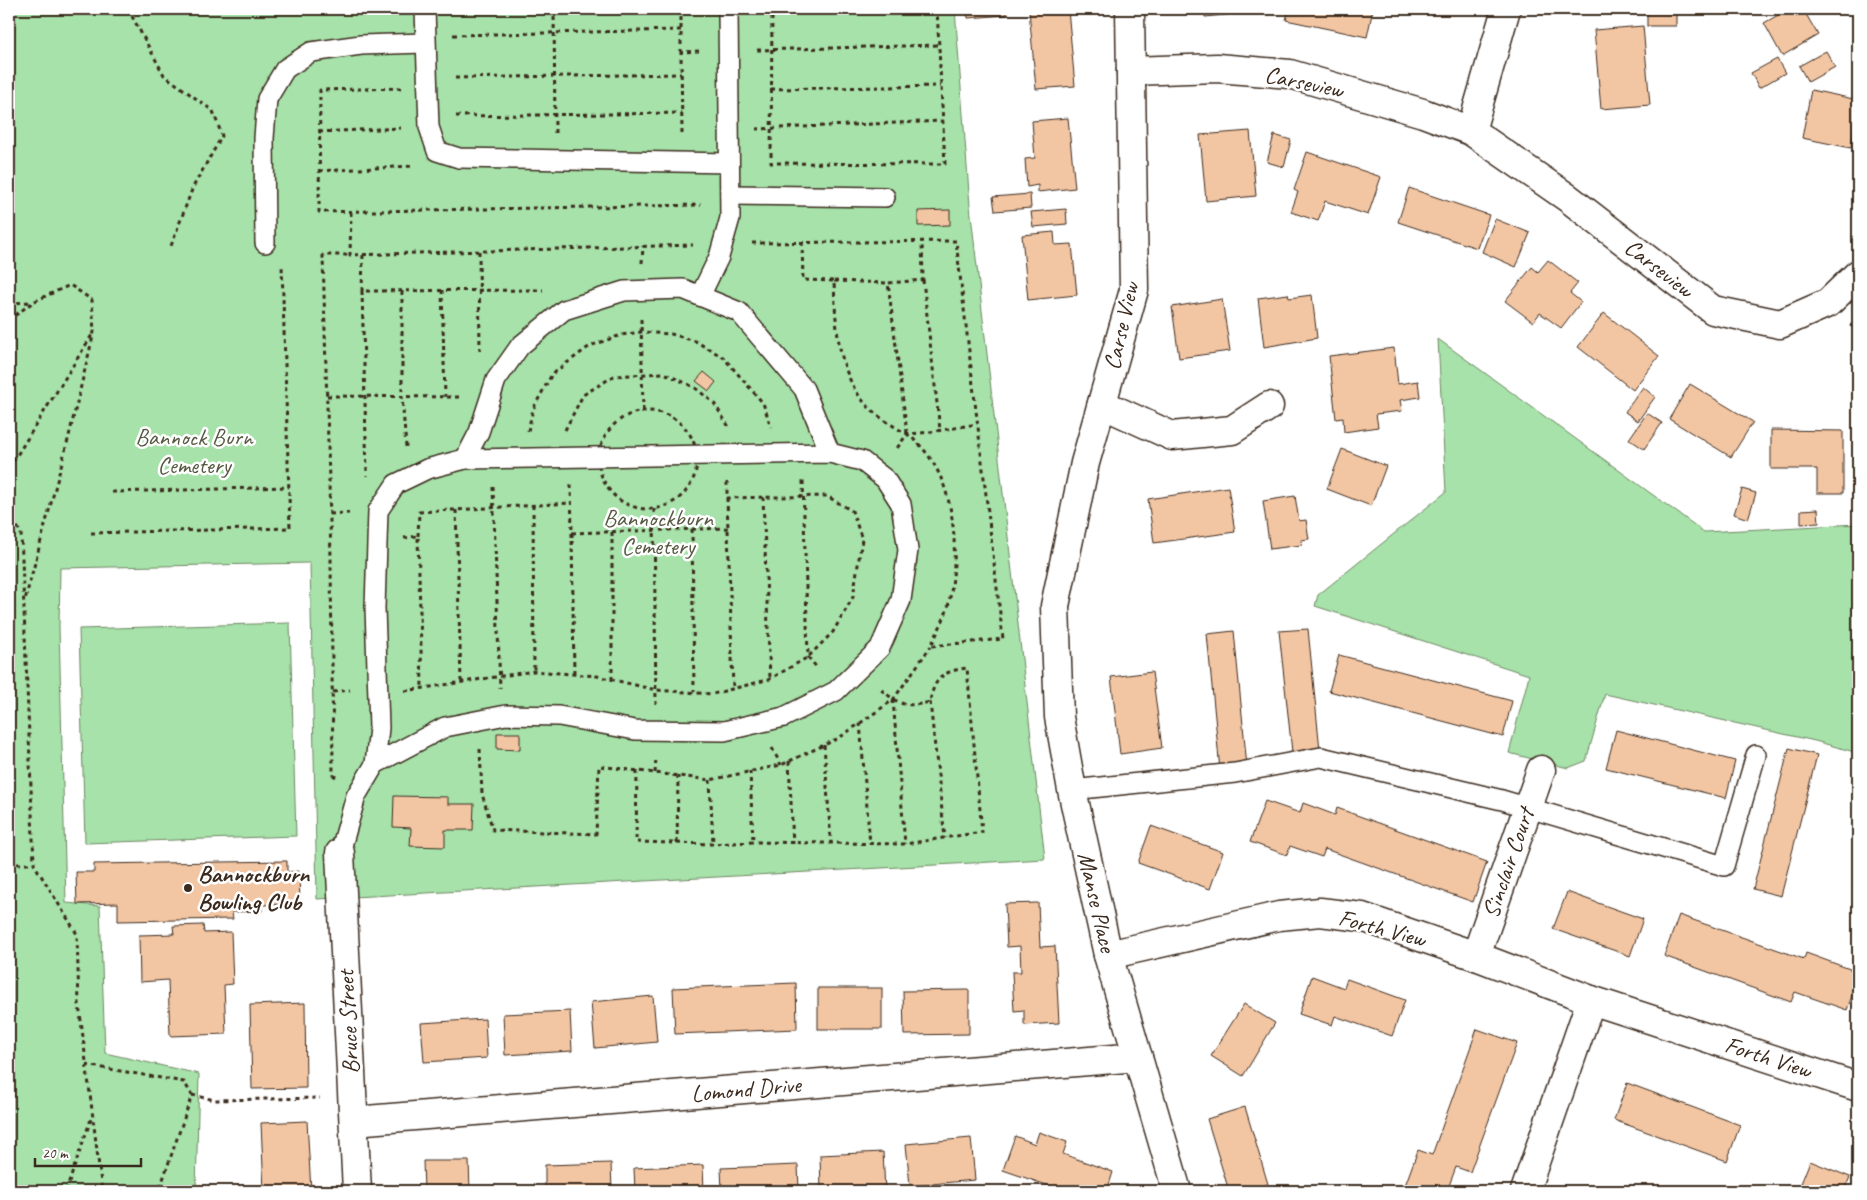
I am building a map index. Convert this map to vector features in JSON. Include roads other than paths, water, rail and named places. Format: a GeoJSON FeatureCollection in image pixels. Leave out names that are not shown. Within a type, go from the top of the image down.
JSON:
{"type":"FeatureCollection","features":[{"type":"Feature","properties":{"kind":"street","name":"Carse View"},"geometry":{"type":"LineString","coordinates":[[1054,606],[1086,463],[1134,290],[1130,9]]}},
{"type":"Feature","properties":{"kind":"street"},"geometry":{"type":"LineString","coordinates":[[1471,131],[1506,9]]}},
{"type":"Feature","properties":{"kind":"street","name":"Carseview"},"geometry":{"type":"LineString","coordinates":[[1131,71],[1217,68],[1290,74],[1423,113],[1471,131],[1568,198],[1713,310],[1780,324],[1828,303],[1858,274]]}},
{"type":"Feature","properties":{"kind":"street"},"geometry":{"type":"LineString","coordinates":[[1102,404],[1172,436],[1232,430],[1269,406]]}},
{"type":"Feature","properties":{"kind":"street","name":"Manse Place"},"geometry":{"type":"LineString","coordinates":[[1054,606],[1059,717],[1072,790],[1108,955],[1177,1191]]}},
{"type":"Feature","properties":{"kind":"street","name":"Sinclair Court"},"geometry":{"type":"LineString","coordinates":[[1476,956],[1541,770]]}},
{"type":"Feature","properties":{"kind":"street","name":"Bruce Street"},"geometry":{"type":"LineString","coordinates":[[340,853],[357,1191]]}},
{"type":"Feature","properties":{"kind":"street","name":"Forth View"},"geometry":{"type":"LineString","coordinates":[[1108,955],[1279,916],[1320,912],[1362,918],[1476,956],[1591,1000],[1858,1087]]}},
{"type":"Feature","properties":{"kind":"street"},"geometry":{"type":"LineString","coordinates":[[1525,1191],[1591,1000]]}},
{"type":"Feature","properties":{"kind":"street","name":"Lomond Drive"},"geometry":{"type":"LineString","coordinates":[[353,1109],[1138,1057]]}},
{"type":"Feature","properties":{"kind":"lane"},"geometry":{"type":"LineString","coordinates":[[425,9],[429,122],[437,151],[459,158],[729,163]]}},
{"type":"Feature","properties":{"kind":"lane"},"geometry":{"type":"LineString","coordinates":[[700,296],[719,257],[730,218],[728,9]]}},
{"type":"Feature","properties":{"kind":"lane"},"geometry":{"type":"LineString","coordinates":[[265,243],[264,138],[267,99],[285,69],[311,52],[361,45],[426,40]]}},
{"type":"Feature","properties":{"kind":"lane"},"geometry":{"type":"LineString","coordinates":[[730,195],[885,197]]}},
{"type":"Feature","properties":{"kind":"lane"},"geometry":{"type":"LineString","coordinates":[[466,459],[479,432],[496,380],[520,346],[564,310],[624,291],[683,289],[739,312],[804,389],[830,453]]}},
{"type":"Feature","properties":{"kind":"lane"},"geometry":{"type":"LineString","coordinates":[[340,853],[356,796],[375,764],[378,728],[375,608],[378,511],[396,484],[427,469],[466,459],[830,453],[862,461],[885,479],[901,504],[908,550],[901,600],[880,648],[836,691],[784,717],[724,731],[635,730],[559,716],[501,716],[445,727],[375,764]]}},
{"type":"Feature","properties":{"kind":"lane"},"geometry":{"type":"LineString","coordinates":[[1072,790],[1235,773],[1321,757],[1527,808],[1724,866],[1756,755]]}},
{"type":"Feature","properties":{"kind":"place","name":"Bannockburn Bowling Club"},"geometry":{"type":"Point","coordinates":[188,888]}},
{"type":"Feature","properties":{"kind":"park label","name":"Bannock Burn Cemetery"},"geometry":{"type":"Point","coordinates":[194,451]}},
{"type":"Feature","properties":{"kind":"park label","name":"Bannockburn Cemetery"},"geometry":{"type":"Point","coordinates":[658,532]}}]}
